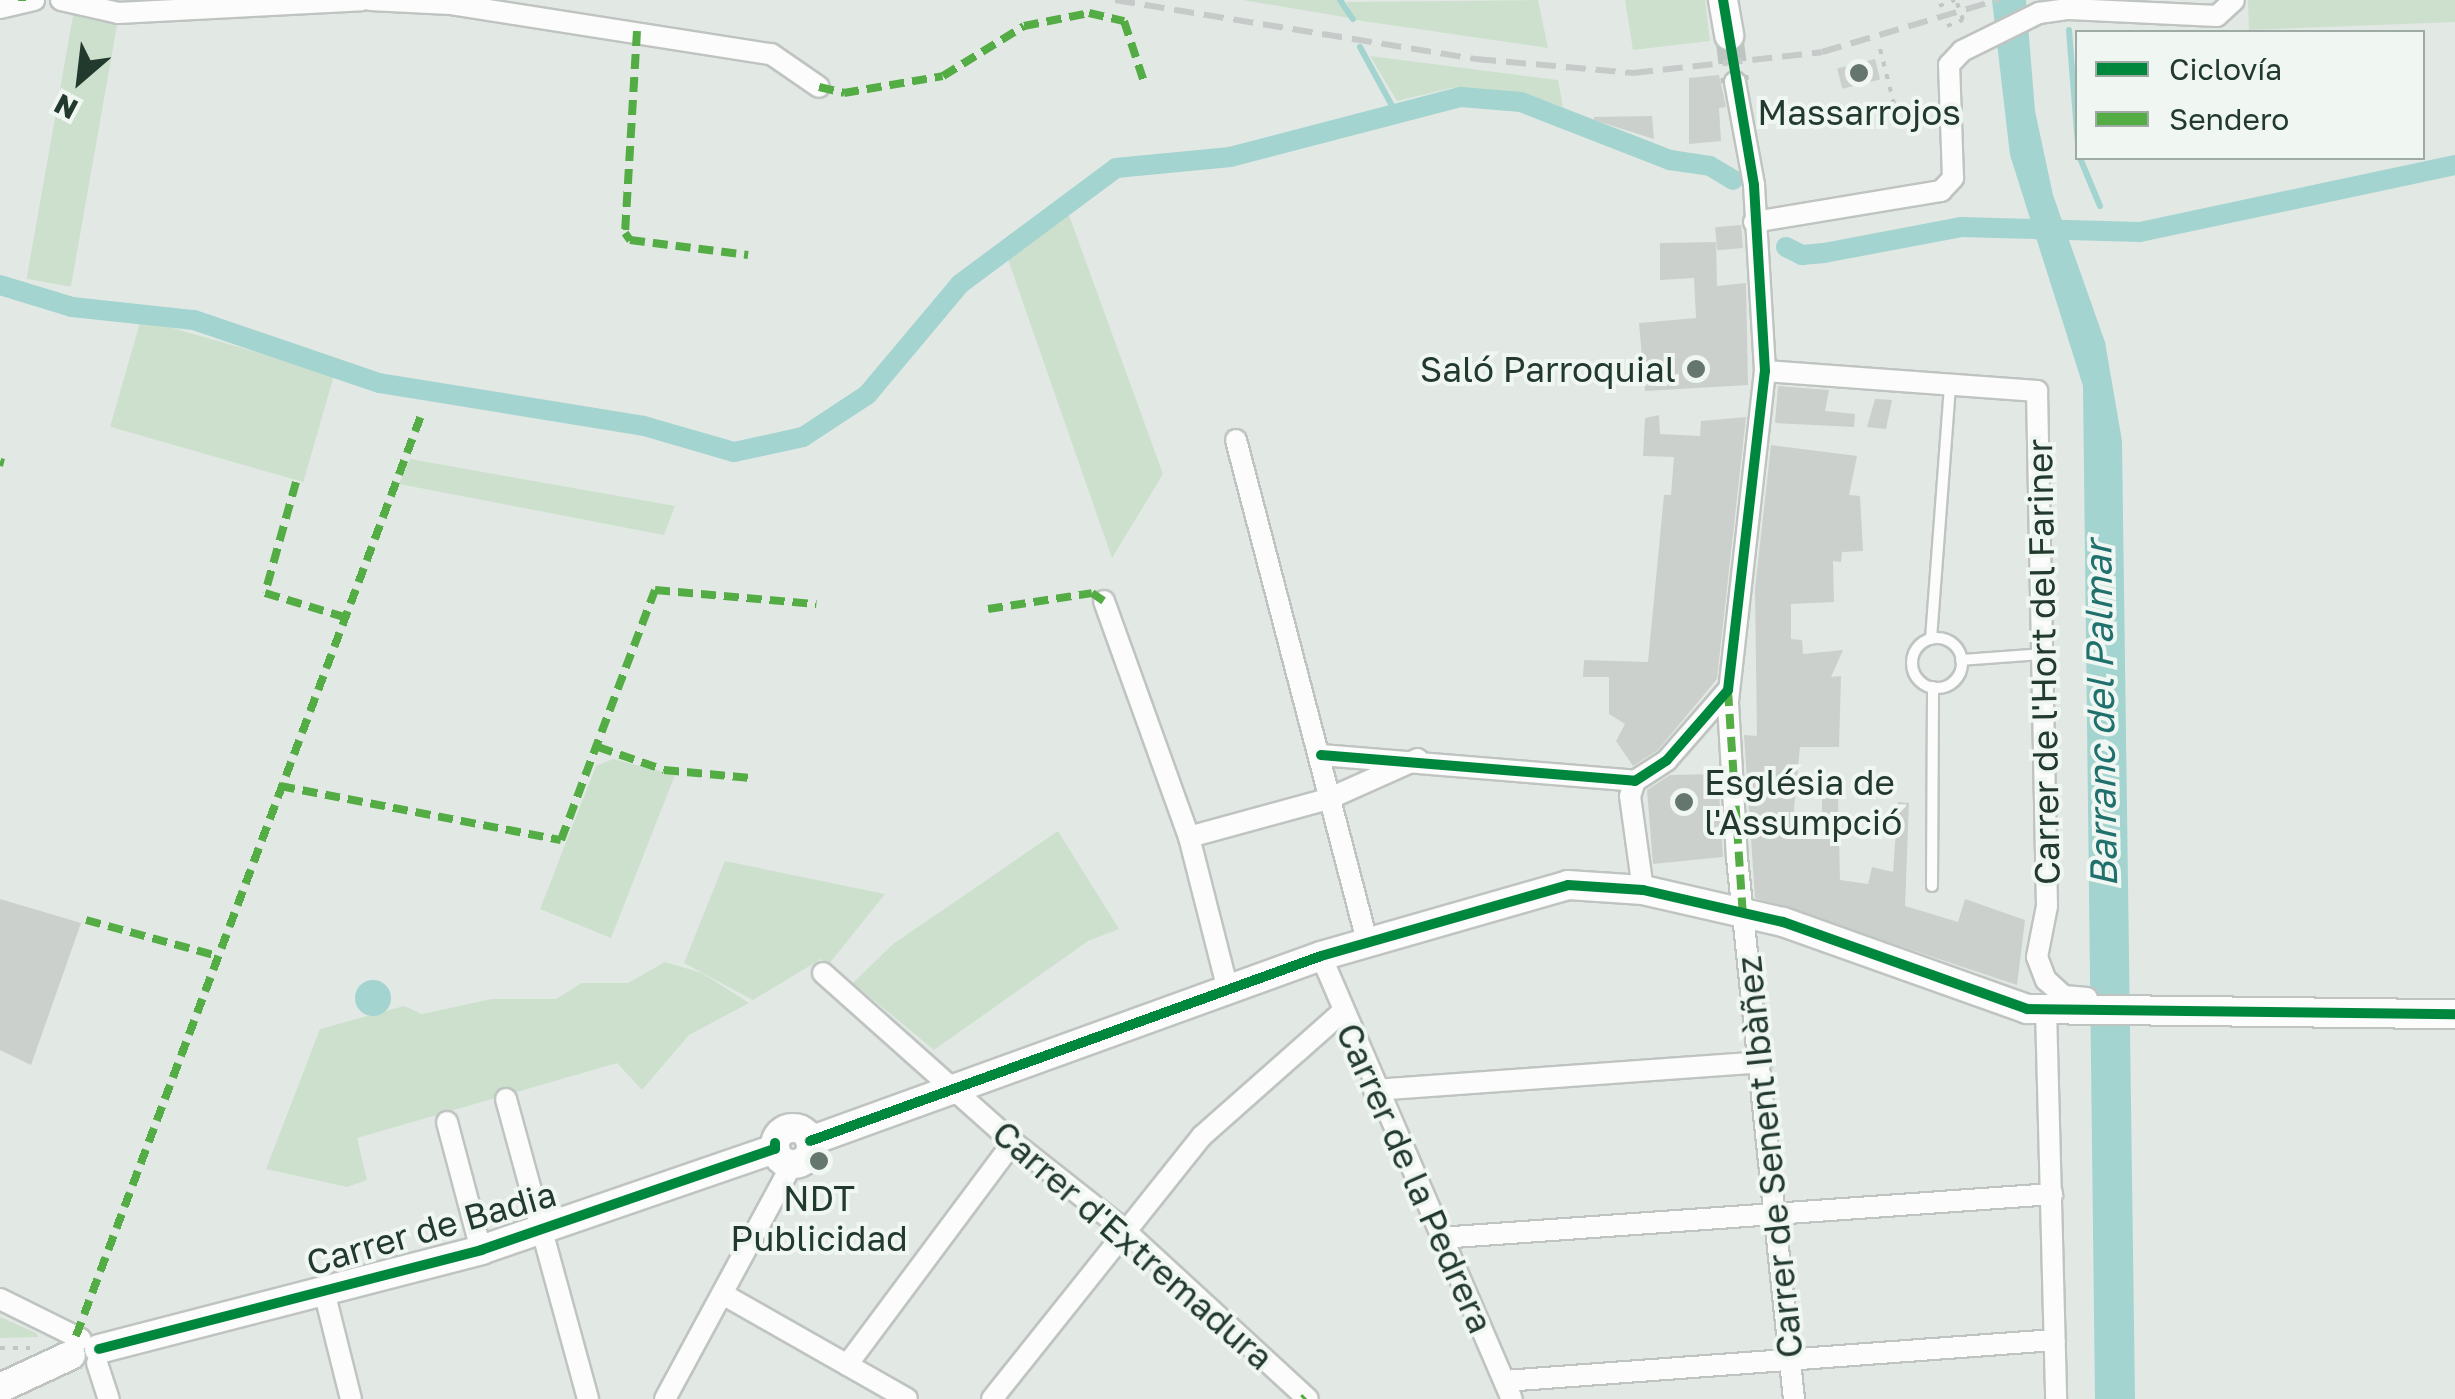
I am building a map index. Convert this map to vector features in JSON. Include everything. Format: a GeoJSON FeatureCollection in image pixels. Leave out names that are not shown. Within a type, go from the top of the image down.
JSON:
{"type":"FeatureCollection","features":[{"type":"Feature","properties":{"kind":"street"},"geometry":{"type":"LineString","coordinates":[[0,8],[34,0]]}},
{"type":"Feature","properties":{"kind":"street"},"geometry":{"type":"LineString","coordinates":[[61,0],[118,13],[362,0]]}},
{"type":"Feature","properties":{"kind":"street"},"geometry":{"type":"LineString","coordinates":[[370,0],[469,6],[772,54],[790,60],[819,87]]}},
{"type":"Feature","properties":{"kind":"street"},"geometry":{"type":"LineString","coordinates":[[1724,0],[1729,33]]}},
{"type":"Feature","properties":{"kind":"street"},"geometry":{"type":"LineString","coordinates":[[1729,33],[1740,0]]}},
{"type":"Feature","properties":{"kind":"street"},"geometry":{"type":"LineString","coordinates":[[1754,222],[1941,191],[1953,178],[1949,65],[1962,50],[2039,13],[2217,16],[2234,0]]}},
{"type":"Feature","properties":{"kind":"street","name":"Carrer de Senent Ibàñez"},"geometry":{"type":"LineString","coordinates":[[1735,82],[1754,185],[1765,371],[1728,690],[1743,916],[1794,1399]]}},
{"type":"Feature","properties":{"kind":"street"},"geometry":{"type":"LineString","coordinates":[[1765,371],[1950,385]]}},
{"type":"Feature","properties":{"kind":"street","name":"Carrer de l'Hort del Fariner"},"geometry":{"type":"LineString","coordinates":[[1950,385],[2038,391],[2048,906],[2037,957],[2058,1003]]}},
{"type":"Feature","properties":{"kind":"street"},"geometry":{"type":"LineString","coordinates":[[1236,440],[1367,941]]}},
{"type":"Feature","properties":{"kind":"street"},"geometry":{"type":"LineString","coordinates":[[1104,600],[1189,837],[1228,990]]}},
{"type":"Feature","properties":{"kind":"street"},"geometry":{"type":"LineString","coordinates":[[1643,890],[1630,796],[1635,781],[1667,760],[1728,690]]}},
{"type":"Feature","properties":{"kind":"street"},"geometry":{"type":"LineString","coordinates":[[1321,755],[1418,759],[1635,781]]}},
{"type":"Feature","properties":{"kind":"street"},"geometry":{"type":"LineString","coordinates":[[1189,837],[1328,800],[1418,759]]}},
{"type":"Feature","properties":{"kind":"street"},"geometry":{"type":"LineString","coordinates":[[954,1088],[1367,941],[1534,891],[1590,884],[1643,890],[1821,933],[2010,1004],[2455,1014]]}},
{"type":"Feature","properties":{"kind":"street","name":"Carrer de la Pedrera"},"geometry":{"type":"LineString","coordinates":[[1321,956],[1374,1090],[1508,1390]]}},
{"type":"Feature","properties":{"kind":"street","name":"Carrer d'Extremadura"},"geometry":{"type":"LineString","coordinates":[[823,972],[1014,1142],[1124,1229],[1305,1398]]}},
{"type":"Feature","properties":{"kind":"street"},"geometry":{"type":"LineString","coordinates":[[2056,1399],[2052,1194],[2058,1003]]}},
{"type":"Feature","properties":{"kind":"street"},"geometry":{"type":"LineString","coordinates":[[992,1399],[1124,1229],[1250,1087],[1342,1012]]}},
{"type":"Feature","properties":{"kind":"street"},"geometry":{"type":"LineString","coordinates":[[1374,1090],[1760,1062]]}},
{"type":"Feature","properties":{"kind":"street","name":"Carrer de Badia"},"geometry":{"type":"LineString","coordinates":[[0,1388],[79,1350],[481,1250],[544,1227],[784,1157],[786,1129],[799,1129],[810,1141],[954,1088]]}},
{"type":"Feature","properties":{"kind":"street"},"geometry":{"type":"LineString","coordinates":[[506,1100],[544,1227],[588,1399]]}},
{"type":"Feature","properties":{"kind":"street"},"geometry":{"type":"LineString","coordinates":[[447,1122],[481,1250]]}},
{"type":"Feature","properties":{"kind":"street"},"geometry":{"type":"LineString","coordinates":[[847,1365],[1014,1142]]}},
{"type":"Feature","properties":{"kind":"street"},"geometry":{"type":"LineString","coordinates":[[665,1399],[726,1296],[784,1157]]}},
{"type":"Feature","properties":{"kind":"street"},"geometry":{"type":"LineString","coordinates":[[1440,1238],[2052,1194]]}},
{"type":"Feature","properties":{"kind":"street"},"geometry":{"type":"LineString","coordinates":[[323,1287],[351,1399]]}},
{"type":"Feature","properties":{"kind":"street"},"geometry":{"type":"LineString","coordinates":[[726,1296],[907,1399]]}},
{"type":"Feature","properties":{"kind":"street"},"geometry":{"type":"LineString","coordinates":[[0,1298],[79,1350],[108,1399]]}},
{"type":"Feature","properties":{"kind":"street"},"geometry":{"type":"LineString","coordinates":[[1508,1390],[2054,1340]]}},
{"type":"Feature","properties":{"kind":"lane"},"geometry":{"type":"LineString","coordinates":[[1931,638],[1950,385]]}},
{"type":"Feature","properties":{"kind":"lane"},"geometry":{"type":"LineString","coordinates":[[1931,638],[1954,645],[1962,660],[1954,680],[1932,688]]}},
{"type":"Feature","properties":{"kind":"lane"},"geometry":{"type":"LineString","coordinates":[[1931,638],[1917,648],[1912,664],[1918,679],[1932,688]]}},
{"type":"Feature","properties":{"kind":"lane"},"geometry":{"type":"LineString","coordinates":[[1962,660],[2044,654]]}},
{"type":"Feature","properties":{"kind":"lane"},"geometry":{"type":"LineString","coordinates":[[1932,688],[1932,886]]}},
{"type":"Feature","properties":{"kind":"path"},"geometry":{"type":"LineString","coordinates":[[1939,6],[1956,0],[1963,20],[1947,26]]}},
{"type":"Feature","properties":{"kind":"path"},"geometry":{"type":"LineString","coordinates":[[1880,49],[1895,108]]}},
{"type":"Feature","properties":{"kind":"path"},"geometry":{"type":"LineString","coordinates":[[0,1348],[79,1350]]}},
{"type":"Feature","properties":{"kind":"green space"},"geometry":{"type":"Polygon","coordinates":[[[1243,0],[1338,0],[1350,18],[1243,0]]]}},
{"type":"Feature","properties":{"kind":"green space"},"geometry":{"type":"Polygon","coordinates":[[[1538,0],[1548,48],[1356,20],[1346,2],[1538,0]]]}},
{"type":"Feature","properties":{"kind":"green space"},"geometry":{"type":"Polygon","coordinates":[[[1625,0],[1705,0],[1710,41],[1633,50],[1625,0]]]}},
{"type":"Feature","properties":{"kind":"green space"},"geometry":{"type":"Polygon","coordinates":[[[2248,0],[2455,0],[2455,22],[2249,30],[2248,0]]]}},
{"type":"Feature","properties":{"kind":"green space"},"geometry":{"type":"Polygon","coordinates":[[[74,10],[118,18],[71,287],[27,279],[74,10]]]}},
{"type":"Feature","properties":{"kind":"green space"},"geometry":{"type":"Polygon","coordinates":[[[1370,56],[1558,80],[1563,107],[1516,93],[1451,88],[1397,101],[1370,56]]]}},
{"type":"Feature","properties":{"kind":"green space"},"geometry":{"type":"Polygon","coordinates":[[[1066,207],[1163,474],[1112,558],[1005,251],[1066,207]]]}},
{"type":"Feature","properties":{"kind":"green space"},"geometry":{"type":"Polygon","coordinates":[[[141,319],[334,374],[303,482],[110,427],[141,319]]]}},
{"type":"Feature","properties":{"kind":"green space"},"geometry":{"type":"Polygon","coordinates":[[[410,459],[675,506],[664,535],[399,484],[410,459]]]}},
{"type":"Feature","properties":{"kind":"green space"},"geometry":{"type":"Polygon","coordinates":[[[613,759],[675,775],[611,938],[540,909],[596,766],[613,759]]]}},
{"type":"Feature","properties":{"kind":"green space"},"geometry":{"type":"Polygon","coordinates":[[[1058,831],[1119,929],[1088,941],[934,1050],[853,983],[893,944],[1058,831]]]}},
{"type":"Feature","properties":{"kind":"green space"},"geometry":{"type":"Polygon","coordinates":[[[725,861],[885,894],[829,964],[821,959],[753,1000],[684,963],[725,861]]]}},
{"type":"Feature","properties":{"kind":"green space"},"geometry":{"type":"Polygon","coordinates":[[[665,962],[702,973],[749,1003],[689,1035],[642,1090],[617,1063],[357,1138],[367,1180],[347,1187],[266,1169],[320,1029],[404,1006],[422,1014],[492,999],[556,999],[582,983],[628,983],[665,962]]]}},
{"type":"Feature","properties":{"kind":"green space"},"geometry":{"type":"Polygon","coordinates":[[[0,1317],[36,1333],[38,1337],[0,1338],[0,1317]]]}},
{"type":"Feature","properties":{"kind":"water","name":"Barranc del Palmar"},"geometry":{"type":"Polygon","coordinates":[[[1992,0],[2026,0],[2035,111],[2053,195],[2105,342],[2122,441],[2135,1399],[2095,1399],[2083,386],[2010,155],[1992,0]]]}},
{"type":"Feature","properties":{"kind":"water"},"geometry":{"type":"Polygon","coordinates":[[[373,980],[386,985],[391,998],[386,1011],[373,1016],[360,1011],[355,998],[360,985],[373,980]]]}},
{"type":"Feature","properties":{"kind":"building","name":"Massarrojos"},"geometry":{"type":"Polygon","coordinates":[[[1875,59],[1880,79],[1842,89],[1837,68],[1875,59]]]}},
{"type":"Feature","properties":{"kind":"building"},"geometry":{"type":"Polygon","coordinates":[[[1719,75],[1726,107],[1719,108],[1721,141],[1689,144],[1689,78],[1719,75]]]}},
{"type":"Feature","properties":{"kind":"building"},"geometry":{"type":"Polygon","coordinates":[[[1652,116],[1654,139],[1594,120],[1594,117],[1652,116]]]}},
{"type":"Feature","properties":{"kind":"building"},"geometry":{"type":"Polygon","coordinates":[[[1741,225],[1743,248],[1717,250],[1715,227],[1741,225]]]}},
{"type":"Feature","properties":{"kind":"building"},"geometry":{"type":"Polygon","coordinates":[[[1716,242],[1717,286],[1746,283],[1748,385],[1645,391],[1639,323],[1696,318],[1694,278],[1660,280],[1660,243],[1716,242]]]}},
{"type":"Feature","properties":{"kind":"building"},"geometry":{"type":"Polygon","coordinates":[[[1778,386],[1829,390],[1825,411],[1855,414],[1854,427],[1775,423],[1778,386]]]}},
{"type":"Feature","properties":{"kind":"building"},"geometry":{"type":"Polygon","coordinates":[[[1875,399],[1892,400],[1886,429],[1867,427],[1875,399]]]}},
{"type":"Feature","properties":{"kind":"building"},"geometry":{"type":"Polygon","coordinates":[[[1659,415],[1660,434],[1700,436],[1701,421],[1746,417],[1717,679],[1658,750],[1633,766],[1616,741],[1625,724],[1609,714],[1609,677],[1583,677],[1584,660],[1648,662],[1664,495],[1671,495],[1674,457],[1643,456],[1645,418],[1659,415]]]}},
{"type":"Feature","properties":{"kind":"building"},"geometry":{"type":"Polygon","coordinates":[[[1771,445],[1857,456],[1849,495],[1860,496],[1863,551],[1842,552],[1841,562],[1833,561],[1834,602],[1791,604],[1791,639],[1802,640],[1803,654],[1843,650],[1831,677],[1841,676],[1839,747],[1800,747],[1792,830],[1822,829],[1822,799],[1838,796],[1840,880],[1868,884],[1872,867],[1893,872],[1898,802],[1909,803],[1905,906],[1958,922],[1965,899],[2025,920],[2017,985],[1755,898],[1744,735],[1757,736],[1755,589],[1771,445]]]}},
{"type":"Feature","properties":{"kind":"building"},"geometry":{"type":"Polygon","coordinates":[[[1718,774],[1723,857],[1653,864],[1647,790],[1670,775],[1718,774]]]}},
{"type":"Feature","properties":{"kind":"building"},"geometry":{"type":"Polygon","coordinates":[[[0,899],[81,923],[31,1065],[0,1050],[0,899]]]}},
{"type":"Feature","properties":{"kind":"waterway"},"geometry":{"type":"LineString","coordinates":[[1340,0],[1353,19]]}},
{"type":"Feature","properties":{"kind":"waterway"},"geometry":{"type":"LineString","coordinates":[[2069,30],[2075,107]]}},
{"type":"Feature","properties":{"kind":"waterway"},"geometry":{"type":"LineString","coordinates":[[1360,47],[1396,113]]}},
{"type":"Feature","properties":{"kind":"waterway"},"geometry":{"type":"LineString","coordinates":[[0,285],[72,307],[194,320],[379,383],[644,426],[734,452],[803,437],[867,395],[960,284],[1116,168],[1230,157],[1461,97],[1521,102],[1670,160],[1710,166],[1733,180]]}},
{"type":"Feature","properties":{"kind":"waterway"},"geometry":{"type":"LineString","coordinates":[[2081,160],[2100,206]]}},
{"type":"Feature","properties":{"kind":"waterway"},"geometry":{"type":"LineString","coordinates":[[1786,247],[1802,255],[1824,253],[1961,227],[2140,232],[2455,165]]}},
{"type":"Feature","properties":{"kind":"tunnel"},"geometry":{"type":"LineString","coordinates":[[1729,35],[1735,82]]}},
{"type":"Feature","properties":{"kind":"railway"},"geometry":{"type":"LineString","coordinates":[[1115,0],[1476,59],[1633,73],[1822,52],[1998,0]]}},
{"type":"Feature","properties":{"kind":"marked path"},"geometry":{"type":"LineString","coordinates":[[819,87],[844,93],[943,76],[1024,26],[1089,13],[1124,21],[1145,85]]}},
{"type":"Feature","properties":{"kind":"marked path"},"geometry":{"type":"LineString","coordinates":[[637,31],[625,233],[630,240],[748,255]]}},
{"type":"Feature","properties":{"kind":"marked path"},"geometry":{"type":"LineString","coordinates":[[76,1336],[422,413]]}},
{"type":"Feature","properties":{"kind":"marked path"},"geometry":{"type":"LineString","coordinates":[[0,462],[4,463]]}},
{"type":"Feature","properties":{"kind":"marked path"},"geometry":{"type":"LineString","coordinates":[[296,482],[265,593],[344,617]]}},
{"type":"Feature","properties":{"kind":"marked path"},"geometry":{"type":"LineString","coordinates":[[280,786],[561,840],[655,590],[816,604]]}},
{"type":"Feature","properties":{"kind":"marked path"},"geometry":{"type":"LineString","coordinates":[[988,609],[1092,593],[1104,601]]}},
{"type":"Feature","properties":{"kind":"marked path"},"geometry":{"type":"LineString","coordinates":[[1728,691],[1743,916]]}},
{"type":"Feature","properties":{"kind":"marked path"},"geometry":{"type":"LineString","coordinates":[[598,747],[664,770],[751,778]]}},
{"type":"Feature","properties":{"kind":"marked path"},"geometry":{"type":"LineString","coordinates":[[86,920],[214,955]]}},
{"type":"Feature","properties":{"kind":"cycle path"},"geometry":{"type":"LineString","coordinates":[[1321,755],[1635,781],[1667,760],[1728,690],[1765,371],[1754,185],[1723,0]]}},
{"type":"Feature","properties":{"kind":"cycle path"},"geometry":{"type":"LineString","coordinates":[[810,1141],[1321,956],[1568,885],[1643,890],[1783,922],[2027,1009],[2455,1014]]}},
{"type":"Feature","properties":{"kind":"cycle path"},"geometry":{"type":"LineString","coordinates":[[99,1349],[481,1250],[775,1149],[775,1143]]}},
{"type":"Feature","properties":{"kind":"place","name":"Massarrojos"},"geometry":{"type":"Point","coordinates":[1859,73]}},
{"type":"Feature","properties":{"kind":"place","name":"Saló Parroquial"},"geometry":{"type":"Point","coordinates":[1696,369]}},
{"type":"Feature","properties":{"kind":"place","name":"Església de l'Assumpció"},"geometry":{"type":"Point","coordinates":[1684,802]}},
{"type":"Feature","properties":{"kind":"place","name":"NDT Publicidad"},"geometry":{"type":"Point","coordinates":[819,1161]}}]}
